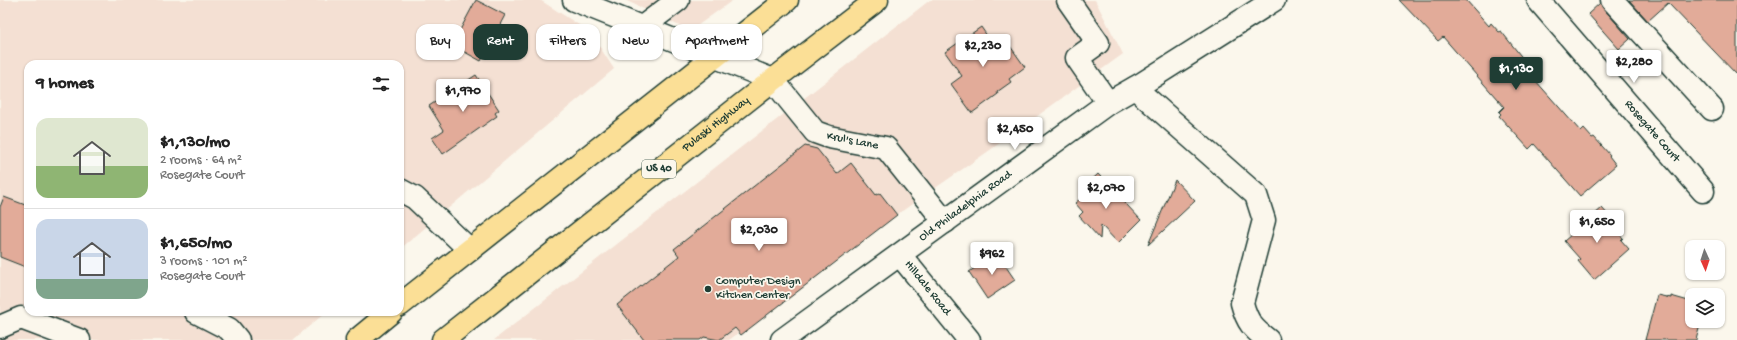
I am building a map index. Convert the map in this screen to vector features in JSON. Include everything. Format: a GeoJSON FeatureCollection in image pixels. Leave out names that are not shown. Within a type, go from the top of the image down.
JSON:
{"type":"FeatureCollection","features":[{"type":"Feature","properties":{"kind":"highway"},"geometry":{"type":"LineString","coordinates":[[755,24],[786,0]]}},
{"type":"Feature","properties":{"kind":"highway","name":"Pulaski Highway"},"geometry":{"type":"LineString","coordinates":[[443,340],[877,0]]}},
{"type":"Feature","properties":{"kind":"highway"},"geometry":{"type":"LineString","coordinates":[[404,302],[709,60]]}},
{"type":"Feature","properties":{"kind":"highway"},"geometry":{"type":"LineString","coordinates":[[357,340],[386,316]]}},
{"type":"Feature","properties":{"kind":"street"},"geometry":{"type":"LineString","coordinates":[[574,0],[631,24]]}},
{"type":"Feature","properties":{"kind":"street"},"geometry":{"type":"LineString","coordinates":[[646,24],[678,0]]}},
{"type":"Feature","properties":{"kind":"street"},"geometry":{"type":"LineString","coordinates":[[1068,0],[1098,43],[1077,58],[1108,103]]}},
{"type":"Feature","properties":{"kind":"street","name":"Old Philadelphia Road"},"geometry":{"type":"LineString","coordinates":[[782,340],[1108,103],[1135,88],[1274,0]]}},
{"type":"Feature","properties":{"kind":"street","name":"Rosegate Court"},"geometry":{"type":"LineString","coordinates":[[1538,0],[1703,191]]}},
{"type":"Feature","properties":{"kind":"street"},"geometry":{"type":"LineString","coordinates":[[1612,0],[1712,109]]}},
{"type":"Feature","properties":{"kind":"street"},"geometry":{"type":"LineString","coordinates":[[721,60],[773,80]]}},
{"type":"Feature","properties":{"kind":"street","name":"Krul's Lane"},"geometry":{"type":"LineString","coordinates":[[773,80],[815,132],[829,137],[886,148],[945,222]]}},
{"type":"Feature","properties":{"kind":"street"},"geometry":{"type":"LineString","coordinates":[[1135,88],[1256,195],[1264,220],[1242,303],[1245,316],[1254,329],[1268,340]]}},
{"type":"Feature","properties":{"kind":"street"},"geometry":{"type":"LineString","coordinates":[[404,192],[415,198],[470,250]]}},
{"type":"Feature","properties":{"kind":"street","name":"Hilldale Road"},"geometry":{"type":"LineString","coordinates":[[900,255],[968,340]]}},
{"type":"Feature","properties":{"kind":"street"},"geometry":{"type":"LineString","coordinates":[[204,316],[230,329],[238,340]]}},
{"type":"Feature","properties":{"kind":"street"},"geometry":{"type":"LineString","coordinates":[[0,327],[21,318],[79,340]]}},
{"type":"Feature","properties":{"kind":"shaded area"},"geometry":{"type":"Polygon","coordinates":[[[0,0],[540,0],[578,24],[536,24],[536,60],[600,60],[600,47],[614,69],[404,246],[404,60],[24,60],[24,316],[321,316],[293,340],[0,340],[0,0]]]}},
{"type":"Feature","properties":{"kind":"shaded area"},"geometry":{"type":"Polygon","coordinates":[[[625,0],[733,0],[700,24],[675,24],[625,0]]]}},
{"type":"Feature","properties":{"kind":"shaded area"},"geometry":{"type":"Polygon","coordinates":[[[930,0],[1095,0],[1123,54],[993,148],[895,216],[729,340],[494,340],[930,0]]]}},
{"type":"Feature","properties":{"kind":"building"},"geometry":{"type":"Polygon","coordinates":[[[476,0],[505,15],[500,24],[473,24],[473,57],[465,52],[465,24],[463,24],[476,0]]]}},
{"type":"Feature","properties":{"kind":"building"},"geometry":{"type":"Polygon","coordinates":[[[1399,0],[1466,0],[1489,26],[1491,23],[1499,32],[1501,31],[1524,60],[1520,63],[1581,132],[1584,129],[1592,138],[1594,137],[1610,155],[1609,156],[1616,165],[1580,196],[1534,144],[1529,149],[1499,116],[1501,114],[1499,112],[1504,107],[1443,37],[1438,41],[1399,0]]]}},
{"type":"Feature","properties":{"kind":"building"},"geometry":{"type":"Polygon","coordinates":[[[1629,0],[1737,0],[1737,75],[1668,3],[1648,21],[1629,0]]]}},
{"type":"Feature","properties":{"kind":"building"},"geometry":{"type":"Polygon","coordinates":[[[1600,3],[1630,39],[1619,49],[1588,14],[1600,3]]]}},
{"type":"Feature","properties":{"kind":"building"},"geometry":{"type":"Polygon","coordinates":[[[981,27],[994,46],[1005,39],[1025,67],[1009,79],[1011,82],[997,92],[998,94],[972,113],[951,84],[962,76],[945,52],[981,27]]]}},
{"type":"Feature","properties":{"kind":"building"},"geometry":{"type":"Polygon","coordinates":[[[476,75],[499,110],[495,113],[497,116],[443,154],[432,138],[444,130],[429,106],[476,75]]]}},
{"type":"Feature","properties":{"kind":"building"},"geometry":{"type":"Polygon","coordinates":[[[805,146],[817,149],[837,174],[851,163],[876,195],[880,193],[897,215],[741,335],[735,328],[719,340],[704,337],[700,340],[644,340],[617,305],[679,256],[674,249],[805,146]]]}},
{"type":"Feature","properties":{"kind":"building"},"geometry":{"type":"Polygon","coordinates":[[[1098,174],[1141,220],[1118,243],[1101,225],[1100,239],[1079,216],[1083,212],[1075,203],[1087,193],[1083,188],[1098,174]]]}},
{"type":"Feature","properties":{"kind":"building"},"geometry":{"type":"Polygon","coordinates":[[[1175,180],[1195,201],[1148,245],[1175,180]]]}},
{"type":"Feature","properties":{"kind":"building"},"geometry":{"type":"Polygon","coordinates":[[[4,197],[24,204],[24,266],[0,257],[0,207],[4,197]]]}},
{"type":"Feature","properties":{"kind":"building"},"geometry":{"type":"Polygon","coordinates":[[[1602,208],[1618,226],[1615,229],[1623,238],[1621,240],[1629,249],[1594,280],[1578,261],[1580,259],[1564,241],[1602,208]]]}},
{"type":"Feature","properties":{"kind":"building"},"geometry":{"type":"Polygon","coordinates":[[[998,255],[1015,280],[987,299],[969,272],[989,258],[990,260],[998,255]]]}},
{"type":"Feature","properties":{"kind":"building"},"geometry":{"type":"Polygon","coordinates":[[[1657,295],[1671,298],[1671,296],[1685,300],[1685,328],[1699,328],[1696,340],[1645,340],[1657,295]]]}},
{"type":"Feature","properties":{"kind":"place","name":"Computer Design Kitchen Center"},"geometry":{"type":"Point","coordinates":[708,289]}}]}
